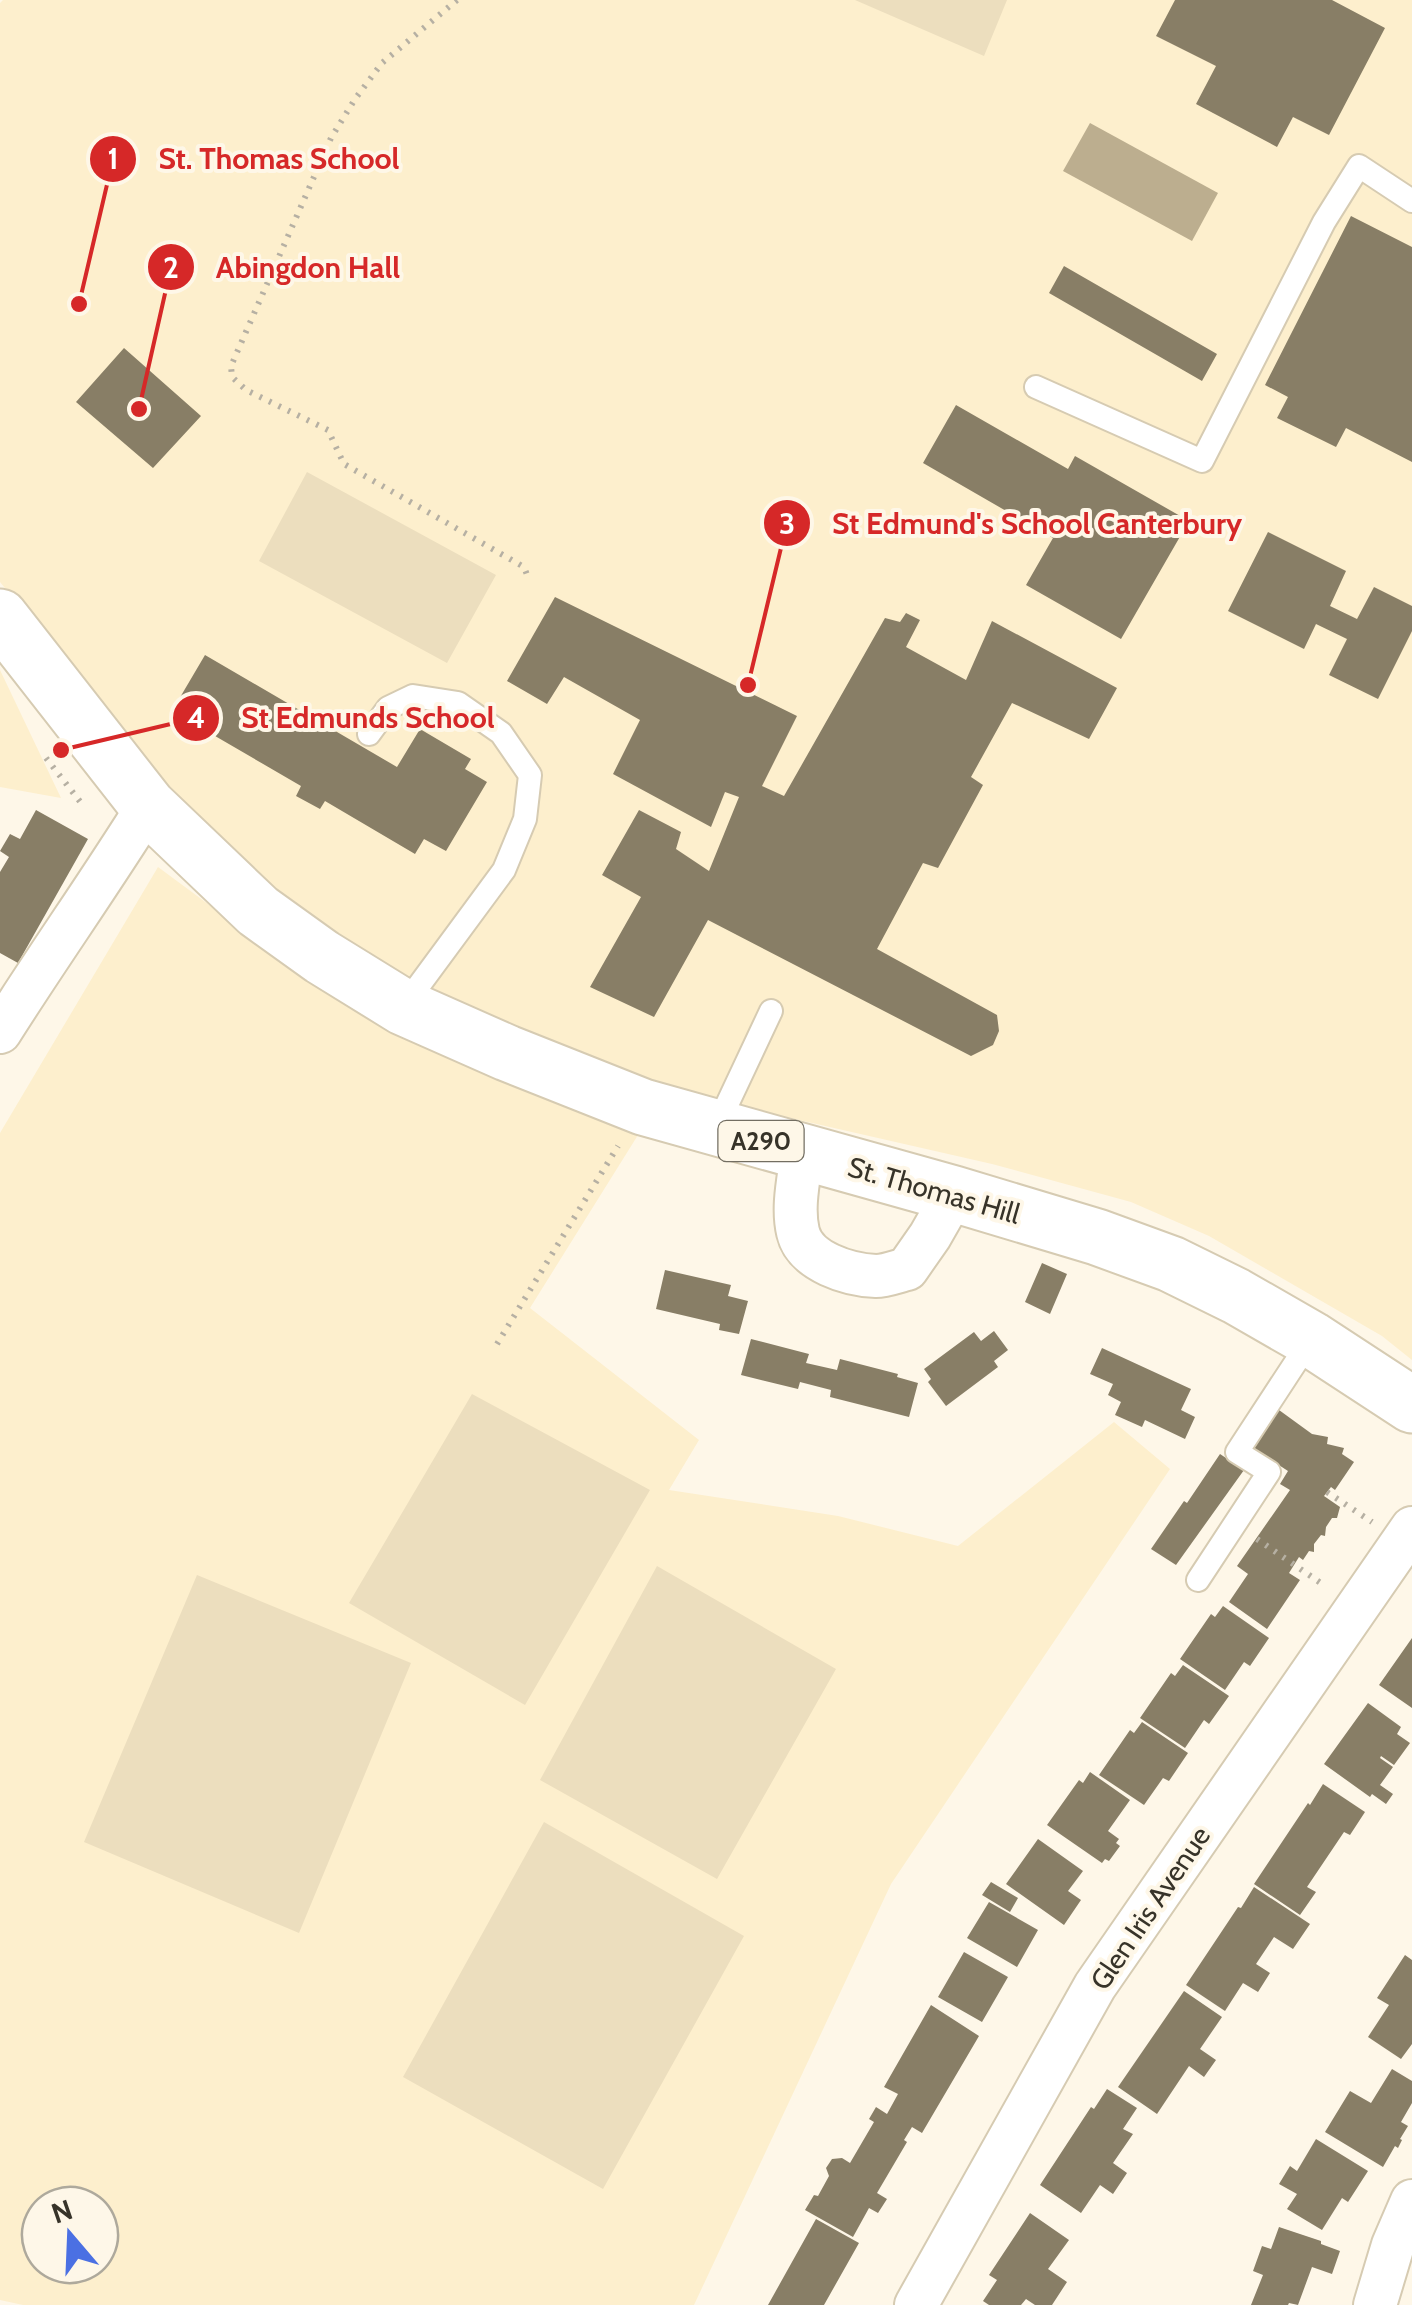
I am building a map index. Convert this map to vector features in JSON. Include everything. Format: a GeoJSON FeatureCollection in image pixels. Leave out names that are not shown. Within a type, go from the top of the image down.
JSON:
{"type":"FeatureCollection","features":[{"type":"Feature","properties":{"kind":"main road","name":"A290"},"geometry":{"type":"LineString","coordinates":[[0,618],[148,806]]}},
{"type":"Feature","properties":{"kind":"main road","name":"St. Thomas Hill"},"geometry":{"type":"LineString","coordinates":[[148,806],[258,911],[403,1008],[642,1107],[954,1194],[1171,1264],[1312,1339],[1412,1405]]}},
{"type":"Feature","properties":{"kind":"street"},"geometry":{"type":"LineString","coordinates":[[0,1032],[148,806]]}},
{"type":"Feature","properties":{"kind":"street"},"geometry":{"type":"LineString","coordinates":[[802,1153],[796,1201],[798,1236],[818,1260],[844,1270],[878,1276],[908,1269],[954,1194]]}},
{"type":"Feature","properties":{"kind":"street","name":"Glen Iris Avenue"},"geometry":{"type":"LineString","coordinates":[[916,2305],[1095,1986],[1407,1536]]}},
{"type":"Feature","properties":{"kind":"street"},"geometry":{"type":"LineString","coordinates":[[1375,2305],[1412,2201]]}},
{"type":"Feature","properties":{"kind":"lane"},"geometry":{"type":"LineString","coordinates":[[1036,387],[1202,460],[1324,222],[1359,166],[1412,200]]}},
{"type":"Feature","properties":{"kind":"lane"},"geometry":{"type":"LineString","coordinates":[[368,734],[388,708],[413,696],[458,703],[502,733],[530,775],[525,818],[504,870],[403,1008]]}},
{"type":"Feature","properties":{"kind":"lane"},"geometry":{"type":"LineString","coordinates":[[716,1128],[771,1011]]}},
{"type":"Feature","properties":{"kind":"lane"},"geometry":{"type":"LineString","coordinates":[[1198,1580],[1269,1472],[1237,1452],[1312,1339]]}},
{"type":"Feature","properties":{"kind":"path"},"geometry":{"type":"LineString","coordinates":[[457,0],[382,63],[331,138],[231,366],[232,377],[246,390],[328,430],[344,464],[524,567],[529,580]]}},
{"type":"Feature","properties":{"kind":"path"},"geometry":{"type":"LineString","coordinates":[[497,1344],[642,1107]]}},
{"type":"Feature","properties":{"kind":"path"},"geometry":{"type":"LineString","coordinates":[[1327,1492],[1407,1536]]}},
{"type":"Feature","properties":{"kind":"path"},"geometry":{"type":"LineString","coordinates":[[1235,1524],[1357,1608]]}},
{"type":"Feature","properties":{"kind":"shaded area"},"geometry":{"type":"Polygon","coordinates":[[[3,0],[1412,0],[1412,1360],[1382,1336],[1209,1236],[1131,1202],[992,1164],[635,1079],[386,970],[244,864],[155,772],[0,582],[3,0]]]}},
{"type":"Feature","properties":{"kind":"shaded area"},"geometry":{"type":"Polygon","coordinates":[[[855,0],[1007,0],[984,56],[855,0]]]}},
{"type":"Feature","properties":{"kind":"shaded area"},"geometry":{"type":"Polygon","coordinates":[[[1090,123],[1218,193],[1192,241],[1063,171],[1090,123]]]}},
{"type":"Feature","properties":{"kind":"shaded area"},"geometry":{"type":"Polygon","coordinates":[[[307,472],[496,575],[447,663],[259,561],[307,472]]]}},
{"type":"Feature","properties":{"kind":"shaded area"},"geometry":{"type":"Polygon","coordinates":[[[0,670],[61,798],[0,787],[0,670]]]}},
{"type":"Feature","properties":{"kind":"shaded area"},"geometry":{"type":"Polygon","coordinates":[[[158,867],[350,1009],[638,1135],[530,1308],[699,1440],[669,1490],[838,1516],[958,1546],[1114,1422],[1170,1469],[891,1884],[694,2305],[23,2305],[0,2300],[0,1133],[158,867]]]}},
{"type":"Feature","properties":{"kind":"shaded area"},"geometry":{"type":"Polygon","coordinates":[[[472,1394],[650,1490],[525,1705],[349,1603],[472,1394]]]}},
{"type":"Feature","properties":{"kind":"shaded area"},"geometry":{"type":"Polygon","coordinates":[[[657,1566],[836,1669],[717,1879],[540,1780],[657,1566]]]}},
{"type":"Feature","properties":{"kind":"shaded area"},"geometry":{"type":"Polygon","coordinates":[[[197,1575],[411,1663],[299,1933],[84,1842],[197,1575]]]}},
{"type":"Feature","properties":{"kind":"shaded area"},"geometry":{"type":"Polygon","coordinates":[[[544,1822],[744,1936],[603,2189],[403,2077],[544,1822]]]}},
{"type":"Feature","properties":{"kind":"building"},"geometry":{"type":"Polygon","coordinates":[[[1175,0],[1332,0],[1385,28],[1329,135],[1293,117],[1277,147],[1196,104],[1216,66],[1156,36],[1175,0]]]}},
{"type":"Feature","properties":{"kind":"building"},"geometry":{"type":"Polygon","coordinates":[[[1351,216],[1412,247],[1412,462],[1346,428],[1336,447],[1277,418],[1288,397],[1265,385],[1351,216]]]}},
{"type":"Feature","properties":{"kind":"building"},"geometry":{"type":"Polygon","coordinates":[[[1064,266],[1217,354],[1202,381],[1049,293],[1064,266]]]}},
{"type":"Feature","properties":{"kind":"building"},"geometry":{"type":"Polygon","coordinates":[[[124,348],[201,416],[153,468],[76,402],[124,348]]]}},
{"type":"Feature","properties":{"kind":"building"},"geometry":{"type":"Polygon","coordinates":[[[956,405],[1068,469],[1075,456],[1189,521],[1121,639],[1026,585],[1053,538],[923,463],[956,405]]]}},
{"type":"Feature","properties":{"kind":"building"},"geometry":{"type":"Polygon","coordinates":[[[1268,532],[1346,571],[1330,606],[1357,619],[1374,587],[1412,606],[1412,631],[1378,699],[1329,675],[1347,639],[1316,624],[1304,649],[1228,611],[1268,532]]]}},
{"type":"Feature","properties":{"kind":"building"},"geometry":{"type":"Polygon","coordinates":[[[555,597],[797,716],[762,786],[784,796],[885,618],[900,622],[906,613],[920,620],[906,647],[966,680],[992,621],[1117,688],[1089,739],[1012,703],[971,777],[983,785],[938,868],[923,863],[877,949],[997,1015],[999,1031],[993,1045],[971,1056],[708,920],[654,1017],[590,987],[641,897],[602,875],[639,810],[681,832],[676,849],[709,871],[739,797],[725,792],[711,827],[613,774],[640,720],[564,677],[547,704],[507,681],[555,597]]]}},
{"type":"Feature","properties":{"kind":"building"},"geometry":{"type":"Polygon","coordinates":[[[205,655],[397,767],[420,729],[471,759],[465,769],[487,782],[446,851],[424,839],[415,854],[325,801],[320,809],[296,796],[301,786],[172,711],[205,655]]]}},
{"type":"Feature","properties":{"kind":"building"},"geometry":{"type":"Polygon","coordinates":[[[36,810],[88,839],[18,963],[0,953],[0,872],[9,857],[0,851],[10,834],[20,839],[36,810]]]}},
{"type":"Feature","properties":{"kind":"building"},"geometry":{"type":"Polygon","coordinates":[[[1042,1263],[1067,1274],[1050,1314],[1025,1302],[1042,1263]]]}},
{"type":"Feature","properties":{"kind":"building"},"geometry":{"type":"Polygon","coordinates":[[[665,1270],[731,1285],[728,1296],[748,1301],[739,1334],[719,1330],[720,1324],[656,1309],[665,1270]]]}},
{"type":"Feature","properties":{"kind":"building"},"geometry":{"type":"Polygon","coordinates":[[[994,1331],[1008,1350],[994,1361],[998,1367],[946,1406],[928,1382],[931,1379],[924,1369],[974,1332],[981,1341],[994,1331]]]}},
{"type":"Feature","properties":{"kind":"building"},"geometry":{"type":"Polygon","coordinates":[[[751,1339],[809,1354],[806,1363],[837,1370],[840,1359],[918,1383],[909,1417],[830,1397],[831,1390],[800,1382],[798,1389],[741,1375],[751,1339]]]}},
{"type":"Feature","properties":{"kind":"building"},"geometry":{"type":"Polygon","coordinates":[[[1102,1348],[1191,1389],[1181,1410],[1195,1417],[1185,1439],[1145,1420],[1142,1427],[1115,1415],[1121,1402],[1108,1395],[1113,1384],[1090,1374],[1102,1348]]]}},
{"type":"Feature","properties":{"kind":"building"},"geometry":{"type":"Polygon","coordinates":[[[1279,1410],[1312,1434],[1328,1437],[1327,1444],[1344,1448],[1342,1454],[1354,1462],[1335,1490],[1331,1487],[1324,1496],[1340,1507],[1337,1518],[1332,1518],[1325,1536],[1321,1535],[1314,1544],[1314,1552],[1309,1551],[1303,1560],[1299,1557],[1289,1573],[1300,1580],[1267,1629],[1229,1602],[1248,1574],[1237,1566],[1290,1490],[1280,1484],[1288,1471],[1253,1448],[1279,1410]]]}},
{"type":"Feature","properties":{"kind":"building"},"geometry":{"type":"Polygon","coordinates":[[[1220,1454],[1244,1470],[1176,1565],[1151,1549],[1220,1454]]]}},
{"type":"Feature","properties":{"kind":"building"},"geometry":{"type":"Polygon","coordinates":[[[1223,1606],[1269,1638],[1250,1666],[1244,1662],[1225,1690],[1180,1659],[1211,1614],[1215,1617],[1223,1606]]]}},
{"type":"Feature","properties":{"kind":"building"},"geometry":{"type":"Polygon","coordinates":[[[1412,1638],[1412,1708],[1379,1685],[1412,1638]]]}},
{"type":"Feature","properties":{"kind":"building"},"geometry":{"type":"Polygon","coordinates":[[[1183,1665],[1229,1696],[1209,1724],[1204,1720],[1185,1748],[1140,1718],[1171,1673],[1175,1676],[1183,1665]]]}},
{"type":"Feature","properties":{"kind":"building"},"geometry":{"type":"Polygon","coordinates":[[[1368,1703],[1401,1727],[1397,1734],[1410,1743],[1394,1765],[1380,1758],[1393,1767],[1380,1785],[1393,1794],[1386,1804],[1324,1764],[1368,1703]]]}},
{"type":"Feature","properties":{"kind":"building"},"geometry":{"type":"Polygon","coordinates":[[[1142,1722],[1188,1753],[1169,1781],[1163,1778],[1144,1805],[1099,1775],[1130,1730],[1134,1733],[1142,1722]]]}},
{"type":"Feature","properties":{"kind":"building"},"geometry":{"type":"Polygon","coordinates":[[[1090,1772],[1130,1800],[1108,1831],[1119,1839],[1116,1843],[1120,1846],[1109,1861],[1105,1859],[1102,1863],[1047,1825],[1079,1780],[1083,1783],[1090,1772]]]}},
{"type":"Feature","properties":{"kind":"building"},"geometry":{"type":"Polygon","coordinates":[[[1323,1784],[1365,1812],[1350,1835],[1344,1832],[1307,1887],[1316,1892],[1300,1915],[1254,1884],[1323,1784]]]}},
{"type":"Feature","properties":{"kind":"building"},"geometry":{"type":"Polygon","coordinates":[[[1038,1839],[1083,1871],[1068,1891],[1081,1900],[1064,1925],[1006,1884],[1038,1839]]]}},
{"type":"Feature","properties":{"kind":"building"},"geometry":{"type":"Polygon","coordinates":[[[991,1882],[1018,1898],[1010,1912],[982,1895],[991,1882]]]}},
{"type":"Feature","properties":{"kind":"building"},"geometry":{"type":"Polygon","coordinates":[[[1254,1887],[1310,1924],[1293,1949],[1274,1937],[1256,1964],[1270,1973],[1258,1992],[1243,1983],[1225,2011],[1186,1985],[1254,1887]]]}},
{"type":"Feature","properties":{"kind":"building"},"geometry":{"type":"Polygon","coordinates":[[[989,1902],[1038,1930],[1017,1967],[967,1938],[989,1902]]]}},
{"type":"Feature","properties":{"kind":"building"},"geometry":{"type":"Polygon","coordinates":[[[964,1952],[1008,1977],[982,2022],[938,1997],[964,1952]]]}},
{"type":"Feature","properties":{"kind":"building"},"geometry":{"type":"Polygon","coordinates":[[[1405,1955],[1412,1960],[1412,2044],[1401,2059],[1368,2037],[1389,2005],[1377,1998],[1405,1955]]]}},
{"type":"Feature","properties":{"kind":"building"},"geometry":{"type":"Polygon","coordinates":[[[1184,1991],[1222,2017],[1200,2049],[1216,2060],[1204,2077],[1189,2066],[1157,2114],[1118,2087],[1184,1991]]]}},
{"type":"Feature","properties":{"kind":"building"},"geometry":{"type":"Polygon","coordinates":[[[931,2005],[979,2036],[922,2133],[912,2127],[904,2140],[907,2142],[877,2193],[887,2199],[878,2213],[869,2208],[853,2237],[805,2210],[829,2176],[826,2168],[832,2159],[842,2158],[850,2163],[874,2122],[869,2119],[876,2107],[887,2114],[898,2094],[884,2087],[931,2005]]]}},
{"type":"Feature","properties":{"kind":"building"},"geometry":{"type":"Polygon","coordinates":[[[1392,2069],[1412,2081],[1412,2103],[1401,2122],[1408,2126],[1402,2140],[1383,2167],[1325,2132],[1350,2091],[1371,2103],[1392,2069]]]}},
{"type":"Feature","properties":{"kind":"building"},"geometry":{"type":"Polygon","coordinates":[[[1107,2089],[1137,2108],[1123,2129],[1133,2134],[1113,2163],[1127,2173],[1113,2194],[1100,2185],[1081,2213],[1040,2185],[1107,2089]]]}},
{"type":"Feature","properties":{"kind":"building"},"geometry":{"type":"Polygon","coordinates":[[[1316,2139],[1368,2171],[1348,2202],[1342,2198],[1322,2230],[1287,2209],[1297,2194],[1279,2184],[1290,2166],[1297,2171],[1316,2139]]]}},
{"type":"Feature","properties":{"kind":"building"},"geometry":{"type":"Polygon","coordinates":[[[1030,2213],[1069,2240],[1048,2269],[1067,2282],[1052,2305],[1035,2305],[1026,2299],[1021,2305],[989,2305],[983,2301],[997,2280],[989,2275],[1030,2213]]]}},
{"type":"Feature","properties":{"kind":"building"},"geometry":{"type":"Polygon","coordinates":[[[816,2219],[859,2243],[824,2305],[768,2305],[816,2219]]]}},
{"type":"Feature","properties":{"kind":"building"},"geometry":{"type":"Polygon","coordinates":[[[1279,2227],[1340,2251],[1332,2274],[1312,2267],[1298,2305],[1251,2305],[1263,2275],[1253,2271],[1262,2246],[1271,2249],[1279,2227]]]}},
{"type":"Feature","properties":{"kind":"place","name":"St. Thomas School"},"geometry":{"type":"Point","coordinates":[79,304]}},
{"type":"Feature","properties":{"kind":"place","name":"Abingdon Hall"},"geometry":{"type":"Point","coordinates":[139,409]}},
{"type":"Feature","properties":{"kind":"place","name":"St Edmund's School Canterbury"},"geometry":{"type":"Point","coordinates":[748,685]}},
{"type":"Feature","properties":{"kind":"place","name":"St Edmunds School"},"geometry":{"type":"Point","coordinates":[61,750]}}]}
